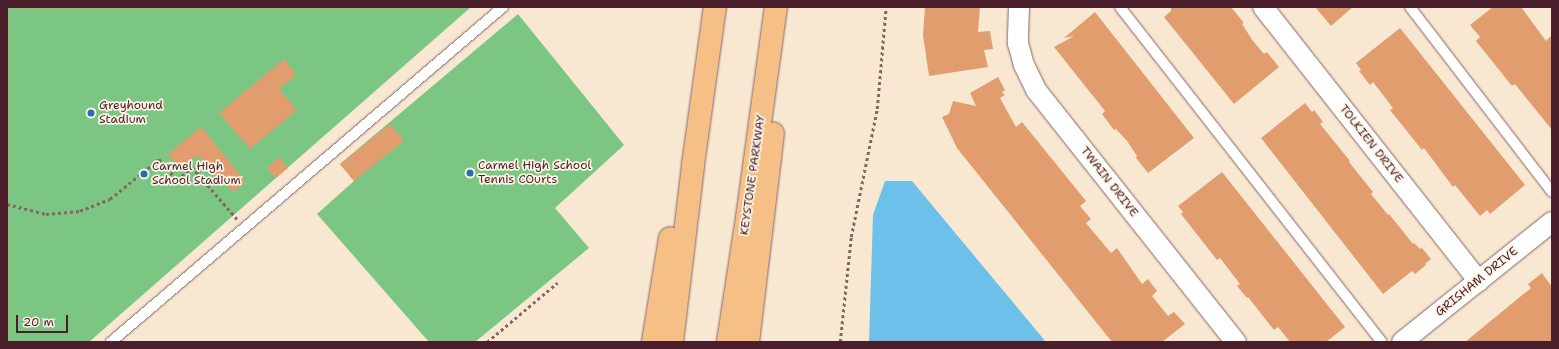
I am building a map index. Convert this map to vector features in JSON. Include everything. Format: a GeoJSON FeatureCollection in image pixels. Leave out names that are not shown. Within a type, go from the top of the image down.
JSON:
{"type":"FeatureCollection","features":[{"type":"Feature","properties":{"kind":"highway"},"geometry":{"type":"LineString","coordinates":[[672,342],[715,7]]}},
{"type":"Feature","properties":{"kind":"highway","name":"KEYSTONE PARKWAY"},"geometry":{"type":"LineString","coordinates":[[728,342],[747,218],[776,7]]}},
{"type":"Feature","properties":{"kind":"highway"},"geometry":{"type":"LineString","coordinates":[[748,342],[768,181],[785,7]]}},
{"type":"Feature","properties":{"kind":"highway"},"geometry":{"type":"LineString","coordinates":[[653,342],[666,258],[706,71]]}},
{"type":"Feature","properties":{"kind":"street","name":"TWAIN DRIVE"},"geometry":{"type":"LineString","coordinates":[[1019,7],[1018,43],[1024,65],[1036,90],[1236,342]]}},
{"type":"Feature","properties":{"kind":"street","name":"TOLKIEN DRIVE"},"geometry":{"type":"LineString","coordinates":[[1263,7],[1479,281]]}},
{"type":"Feature","properties":{"kind":"street","name":"GRISHAM DRIVE"},"geometry":{"type":"LineString","coordinates":[[1402,342],[1552,222]]}},
{"type":"Feature","properties":{"kind":"lane"},"geometry":{"type":"LineString","coordinates":[[111,342],[503,7]]}},
{"type":"Feature","properties":{"kind":"lane"},"geometry":{"type":"LineString","coordinates":[[1120,7],[1382,342]]}},
{"type":"Feature","properties":{"kind":"lane"},"geometry":{"type":"LineString","coordinates":[[1410,7],[1552,192]]}},
{"type":"Feature","properties":{"kind":"path"},"geometry":{"type":"LineString","coordinates":[[840,342],[851,237],[877,109],[886,7]]}},
{"type":"Feature","properties":{"kind":"path"},"geometry":{"type":"LineString","coordinates":[[7,204],[46,214],[80,211],[110,199],[159,159],[176,180],[192,167],[244,228]]}},
{"type":"Feature","properties":{"kind":"path"},"geometry":{"type":"LineString","coordinates":[[487,342],[557,283]]}},
{"type":"Feature","properties":{"kind":"green space","name":"Carmel High School Stadium"},"geometry":{"type":"Polygon","coordinates":[[[7,7],[471,7],[89,342],[7,342],[7,7]]]}},
{"type":"Feature","properties":{"kind":"green space","name":"Carmel High School Tennis COurts"},"geometry":{"type":"Polygon","coordinates":[[[518,14],[624,145],[555,208],[589,248],[475,342],[429,342],[317,214],[354,181],[340,164],[518,14]]]}},
{"type":"Feature","properties":{"kind":"water"},"geometry":{"type":"Polygon","coordinates":[[[885,181],[912,181],[1046,342],[869,342],[873,215],[885,181]]]}},
{"type":"Feature","properties":{"kind":"building"},"geometry":{"type":"Polygon","coordinates":[[[925,7],[980,7],[978,32],[990,31],[993,49],[984,50],[988,67],[929,76],[923,35],[925,7]]]}},
{"type":"Feature","properties":{"kind":"building"},"geometry":{"type":"Polygon","coordinates":[[[1171,7],[1231,7],[1244,23],[1242,24],[1253,41],[1264,54],[1267,52],[1279,67],[1234,104],[1164,17],[1171,11],[1171,7]]]}},
{"type":"Feature","properties":{"kind":"building"},"geometry":{"type":"Polygon","coordinates":[[[1315,7],[1353,7],[1331,26],[1315,7]]]}},
{"type":"Feature","properties":{"kind":"building"},"geometry":{"type":"Polygon","coordinates":[[[1493,7],[1521,7],[1546,41],[1552,35],[1552,130],[1515,84],[1512,86],[1476,41],[1480,37],[1470,25],[1493,7]]]}},
{"type":"Feature","properties":{"kind":"building"},"geometry":{"type":"Polygon","coordinates":[[[1095,12],[1194,138],[1148,173],[1136,158],[1137,156],[1127,141],[1116,129],[1114,130],[1102,114],[1105,111],[1054,47],[1074,36],[1064,38],[1095,12]]]}},
{"type":"Feature","properties":{"kind":"building"},"geometry":{"type":"Polygon","coordinates":[[[1400,28],[1525,185],[1490,214],[1487,210],[1480,216],[1455,185],[1453,187],[1424,148],[1422,150],[1390,110],[1393,108],[1373,82],[1370,85],[1359,71],[1361,70],[1356,63],[1400,28]]]}},
{"type":"Feature","properties":{"kind":"building"},"geometry":{"type":"Polygon","coordinates":[[[284,59],[296,75],[279,89],[297,110],[250,149],[219,113],[284,59]]]}},
{"type":"Feature","properties":{"kind":"building"},"geometry":{"type":"Polygon","coordinates":[[[998,77],[1005,90],[1002,92],[1005,95],[1000,98],[1016,127],[1022,122],[1086,201],[1080,206],[1091,219],[1086,223],[1111,253],[1117,248],[1142,284],[1148,279],[1157,291],[1152,296],[1168,316],[1174,312],[1185,324],[1162,342],[1112,342],[957,148],[942,117],[949,114],[953,101],[976,106],[970,93],[998,77]]]}},
{"type":"Feature","properties":{"kind":"building"},"geometry":{"type":"Polygon","coordinates":[[[1305,103],[1312,112],[1314,110],[1323,122],[1320,124],[1373,192],[1371,194],[1413,244],[1414,243],[1420,249],[1422,248],[1431,259],[1415,274],[1412,271],[1383,294],[1261,138],[1305,103]]]}},
{"type":"Feature","properties":{"kind":"building"},"geometry":{"type":"Polygon","coordinates":[[[390,124],[404,141],[354,181],[340,164],[390,124]]]}},
{"type":"Feature","properties":{"kind":"building"},"geometry":{"type":"Polygon","coordinates":[[[201,127],[246,182],[233,192],[219,175],[216,177],[198,155],[180,169],[168,154],[201,127]]]}},
{"type":"Feature","properties":{"kind":"building"},"geometry":{"type":"Polygon","coordinates":[[[279,157],[288,168],[276,178],[267,168],[279,157]]]}},
{"type":"Feature","properties":{"kind":"building"},"geometry":{"type":"Polygon","coordinates":[[[1222,172],[1345,327],[1326,342],[1290,342],[1278,327],[1274,330],[1248,297],[1247,298],[1237,286],[1240,284],[1220,258],[1217,260],[1181,214],[1183,212],[1178,206],[1222,172]]]}},
{"type":"Feature","properties":{"kind":"building"},"geometry":{"type":"Polygon","coordinates":[[[1542,273],[1552,287],[1552,342],[1465,342],[1531,288],[1528,284],[1542,273]]]}},
{"type":"Feature","properties":{"kind":"place","name":"Greyhound Stadium"},"geometry":{"type":"Point","coordinates":[91,113]}},
{"type":"Feature","properties":{"kind":"place","name":"Carmel High School Tennis COurts"},"geometry":{"type":"Point","coordinates":[470,173]}},
{"type":"Feature","properties":{"kind":"place","name":"Carmel High School Stadium"},"geometry":{"type":"Point","coordinates":[144,174]}}]}
